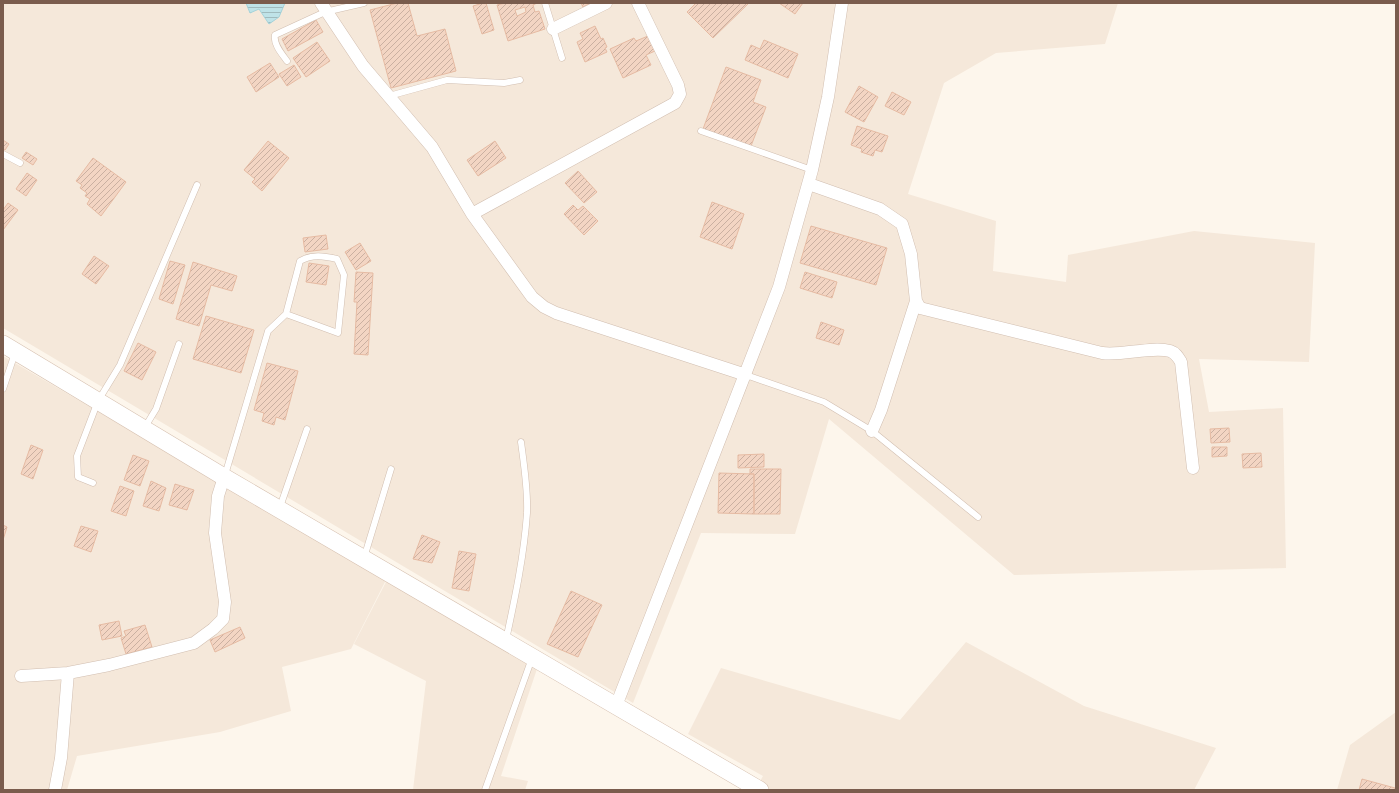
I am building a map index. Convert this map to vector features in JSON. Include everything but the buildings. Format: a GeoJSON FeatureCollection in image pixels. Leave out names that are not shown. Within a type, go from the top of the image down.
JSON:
{"type":"FeatureCollection","features":[{"type":"Feature","properties":{"kind":"street"},"geometry":{"type":"LineString","coordinates":[[553,29],[606,3]]}},
{"type":"Feature","properties":{"kind":"street"},"geometry":{"type":"LineString","coordinates":[[472,214],[675,103],[680,94],[678,85],[638,3]]}},
{"type":"Feature","properties":{"kind":"street"},"geometry":{"type":"LineString","coordinates":[[616,706],[779,287],[809,184],[828,97],[842,3]]}},
{"type":"Feature","properties":{"kind":"street"},"geometry":{"type":"LineString","coordinates":[[323,7],[362,66],[432,147],[472,214],[532,297],[544,307],[746,375]]}},
{"type":"Feature","properties":{"kind":"street"},"geometry":{"type":"LineString","coordinates":[[809,184],[880,209],[902,224],[911,254],[916,301],[920,308],[1102,353],[1113,355],[1160,350],[1170,351],[1177,355],[1181,362],[1193,468]]}},
{"type":"Feature","properties":{"kind":"street"},"geometry":{"type":"LineString","coordinates":[[872,431],[881,410],[916,301]]}},
{"type":"Feature","properties":{"kind":"street"},"geometry":{"type":"LineString","coordinates":[[9,348],[224,477],[760,790]]}},
{"type":"Feature","properties":{"kind":"street"},"geometry":{"type":"LineString","coordinates":[[21,676],[68,673],[109,665],[194,643],[223,619],[225,602],[215,532],[218,496],[224,477]]}},
{"type":"Feature","properties":{"kind":"street"},"geometry":{"type":"LineString","coordinates":[[55,790],[61,758],[68,673]]}},
{"type":"Feature","properties":{"kind":"lane"},"geometry":{"type":"LineString","coordinates":[[287,61],[276,45],[274,38],[275,35],[323,7],[364,3]]}},
{"type":"Feature","properties":{"kind":"lane"},"geometry":{"type":"LineString","coordinates":[[545,3],[562,58]]}},
{"type":"Feature","properties":{"kind":"lane"},"geometry":{"type":"LineString","coordinates":[[388,96],[447,80],[504,83],[520,80]]}},
{"type":"Feature","properties":{"kind":"lane"},"geometry":{"type":"LineString","coordinates":[[701,131],[812,170]]}},
{"type":"Feature","properties":{"kind":"lane"},"geometry":{"type":"LineString","coordinates":[[3,154],[20,163]]}},
{"type":"Feature","properties":{"kind":"lane"},"geometry":{"type":"LineString","coordinates":[[93,483],[78,477],[76,468],[77,456],[98,401],[120,365],[197,185]]}},
{"type":"Feature","properties":{"kind":"lane"},"geometry":{"type":"LineString","coordinates":[[224,477],[268,331],[286,314],[300,261],[307,256],[326,256],[337,259],[344,275],[338,333],[286,314]]}},
{"type":"Feature","properties":{"kind":"lane"},"geometry":{"type":"LineString","coordinates":[[144,429],[156,409],[179,344]]}},
{"type":"Feature","properties":{"kind":"lane"},"geometry":{"type":"LineString","coordinates":[[3,390],[9,348]]}},
{"type":"Feature","properties":{"kind":"lane"},"geometry":{"type":"LineString","coordinates":[[746,375],[824,402],[872,431],[978,517]]}},
{"type":"Feature","properties":{"kind":"lane"},"geometry":{"type":"LineString","coordinates":[[279,509],[307,430]]}},
{"type":"Feature","properties":{"kind":"lane"},"geometry":{"type":"LineString","coordinates":[[506,641],[524,552],[527,511],[526,478],[521,442]]}},
{"type":"Feature","properties":{"kind":"lane"},"geometry":{"type":"LineString","coordinates":[[364,558],[391,469]]}},
{"type":"Feature","properties":{"kind":"lane"},"geometry":{"type":"LineString","coordinates":[[485,790],[532,657]]}},
{"type":"Feature","properties":{"kind":"shaded area"},"geometry":{"type":"Polygon","coordinates":[[[3,3],[1118,3],[1105,44],[996,53],[944,83],[908,194],[996,221],[993,271],[1066,282],[1068,255],[1194,231],[1315,243],[1309,362],[1199,359],[1209,412],[1283,408],[1286,568],[1014,575],[829,419],[795,534],[701,533],[633,703],[3,328],[3,3]]]}},
{"type":"Feature","properties":{"kind":"shaded area"},"geometry":{"type":"Polygon","coordinates":[[[3,356],[386,580],[351,649],[282,667],[291,711],[220,732],[77,756],[67,790],[3,790],[3,356]]]}},
{"type":"Feature","properties":{"kind":"shaded area"},"geometry":{"type":"Polygon","coordinates":[[[387,580],[537,669],[501,776],[528,781],[525,790],[413,790],[426,681],[354,644],[387,580]]]}},
{"type":"Feature","properties":{"kind":"shaded area"},"geometry":{"type":"Polygon","coordinates":[[[966,642],[1084,706],[1216,748],[1194,790],[755,790],[763,776],[688,734],[721,668],[900,720],[966,642]]]}},
{"type":"Feature","properties":{"kind":"shaded area"},"geometry":{"type":"Polygon","coordinates":[[[1396,712],[1396,790],[1337,790],[1350,745],[1396,712]]]}},
{"type":"Feature","properties":{"kind":"water"},"geometry":{"type":"Polygon","coordinates":[[[246,3],[285,3],[279,17],[269,24],[259,9],[250,13],[246,3]]]}}]}
